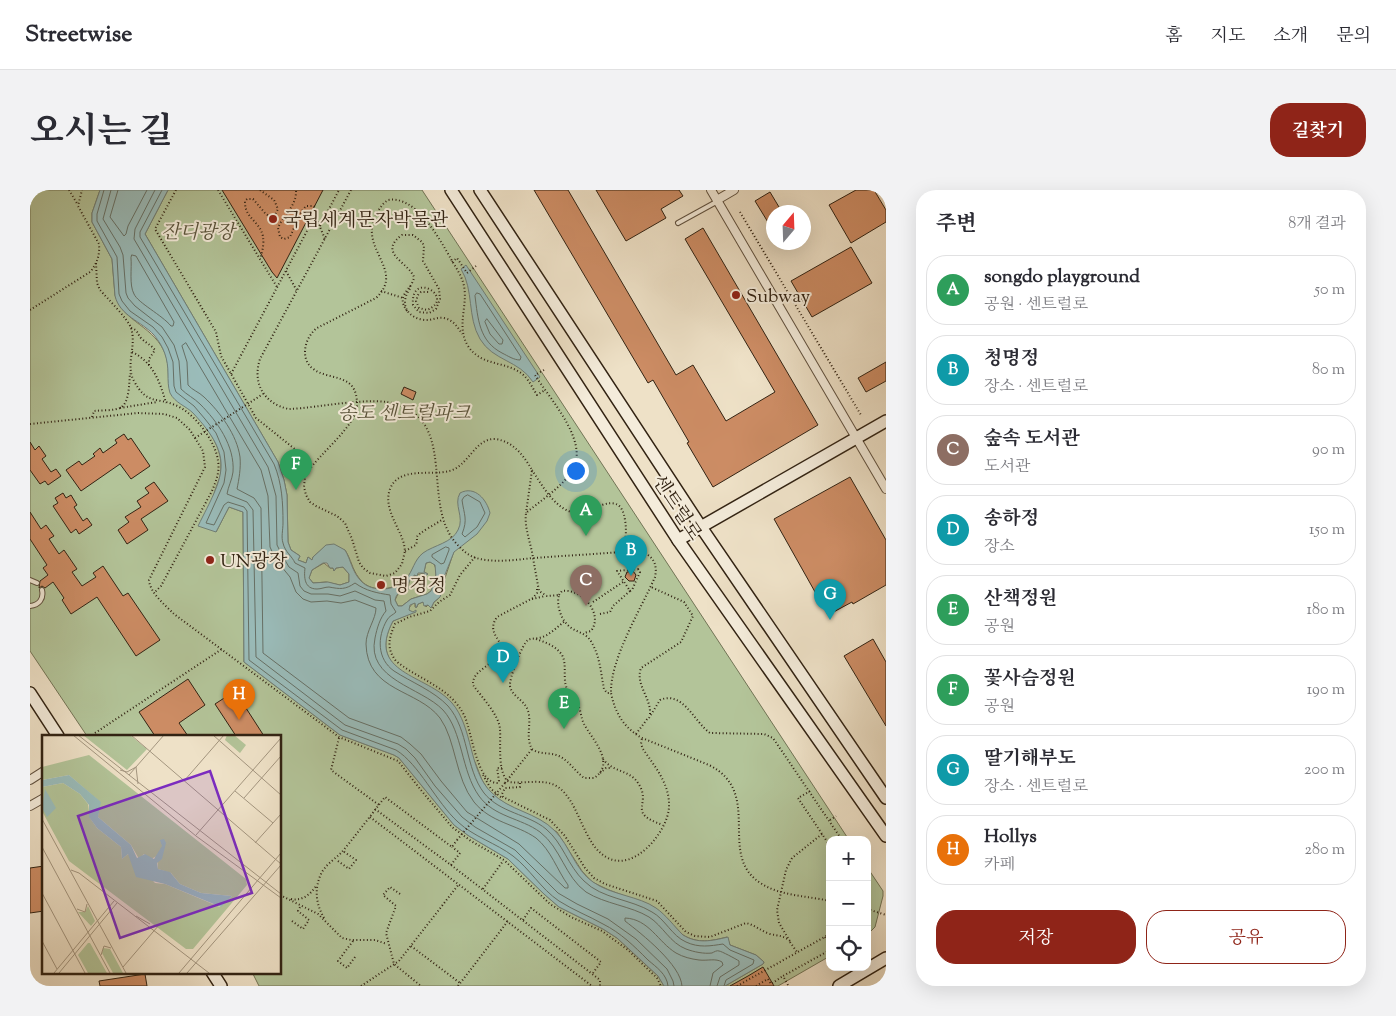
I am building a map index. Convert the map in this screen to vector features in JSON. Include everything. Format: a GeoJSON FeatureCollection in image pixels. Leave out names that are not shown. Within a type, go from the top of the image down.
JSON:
{"type":"FeatureCollection","features":[{"type":"Feature","properties":{"kind":"main road","name":"센트럴로"},"geometry":{"type":"LineString","coordinates":[[451,190],[678,540],[886,836]]}},
{"type":"Feature","properties":{"kind":"main road","name":"센트럴로"},"geometry":{"type":"LineString","coordinates":[[480,190],[701,527],[886,798]]}},
{"type":"Feature","properties":{"kind":"main road"},"geometry":{"type":"LineString","coordinates":[[678,540],[886,421]]}},
{"type":"Feature","properties":{"kind":"main road"},"geometry":{"type":"LineString","coordinates":[[30,692],[57,735]]}},
{"type":"Feature","properties":{"kind":"main road"},"geometry":{"type":"LineString","coordinates":[[839,986],[886,958]]}},
{"type":"Feature","properties":{"kind":"main road"},"geometry":{"type":"LineString","coordinates":[[213,974],[221,986]]}},
{"type":"Feature","properties":{"kind":"street"},"geometry":{"type":"LineString","coordinates":[[711,190],[886,489]]}},
{"type":"Feature","properties":{"kind":"street"},"geometry":{"type":"LineString","coordinates":[[718,201],[734,190]]}},
{"type":"Feature","properties":{"kind":"street"},"geometry":{"type":"LineString","coordinates":[[30,780],[42,772]]}},
{"type":"Feature","properties":{"kind":"street"},"geometry":{"type":"LineString","coordinates":[[30,806],[42,799]]}},
{"type":"Feature","properties":{"kind":"lane"},"geometry":{"type":"LineString","coordinates":[[678,223],[718,201]]}},
{"type":"Feature","properties":{"kind":"lane"},"geometry":{"type":"LineString","coordinates":[[30,580],[37,583]]}},
{"type":"Feature","properties":{"kind":"lane"},"geometry":{"type":"LineString","coordinates":[[30,606],[40,602],[42,590]]}},
{"type":"Feature","properties":{"kind":"path"},"geometry":{"type":"LineString","coordinates":[[30,310],[90,272],[96,263],[100,251],[99,244],[69,190]]}},
{"type":"Feature","properties":{"kind":"path"},"geometry":{"type":"LineString","coordinates":[[78,206],[82,190]]}},
{"type":"Feature","properties":{"kind":"path"},"geometry":{"type":"LineString","coordinates":[[176,190],[155,229],[216,332],[219,340],[219,352],[256,418],[301,454],[306,468],[304,487],[308,498],[316,506],[345,523],[363,568],[378,575],[386,576],[392,574],[402,564],[405,551],[399,530],[388,505],[390,490],[396,480],[407,475],[456,469],[482,443],[493,439],[518,450],[548,494],[566,510],[574,513],[586,512],[607,503],[618,506],[623,512],[626,521],[625,552]]}},
{"type":"Feature","properties":{"kind":"path"},"geometry":{"type":"LineString","coordinates":[[218,190],[277,287]]}},
{"type":"Feature","properties":{"kind":"path"},"geometry":{"type":"LineString","coordinates":[[260,190],[274,200],[278,209],[275,215],[270,216],[253,199],[245,201],[246,210],[263,233],[264,247],[260,259]]}},
{"type":"Feature","properties":{"kind":"path"},"geometry":{"type":"LineString","coordinates":[[231,374],[315,216],[316,208],[311,205],[306,206],[290,237],[284,239],[280,237],[278,228],[294,203],[296,190]]}},
{"type":"Feature","properties":{"kind":"path"},"geometry":{"type":"LineString","coordinates":[[320,226],[339,190]]}},
{"type":"Feature","properties":{"kind":"path"},"geometry":{"type":"LineString","coordinates":[[351,190],[258,365],[258,384],[263,394],[275,405],[289,409],[392,402],[405,407],[418,416],[427,427],[431,436],[443,519],[451,537],[460,547],[475,557],[500,560],[642,552],[653,559],[656,565],[656,572],[614,667],[611,685],[612,693],[622,723],[642,738],[709,764],[728,779],[737,796],[739,845],[742,857],[749,871],[758,881],[773,890],[826,900]]}},
{"type":"Feature","properties":{"kind":"path"},"geometry":{"type":"LineString","coordinates":[[306,475],[316,459],[349,424],[355,414],[357,403],[355,392],[344,380],[312,368],[306,356],[308,338],[315,329],[376,298],[381,291],[386,278],[386,271],[375,246],[371,228],[379,209],[388,200],[400,200],[414,208],[434,231],[460,273],[465,288],[466,302],[462,324],[465,340]]}},
{"type":"Feature","properties":{"kind":"path"},"geometry":{"type":"LineString","coordinates":[[740,212],[861,415]]}},
{"type":"Feature","properties":{"kind":"path"},"geometry":{"type":"LineString","coordinates":[[315,216],[325,239]]}},
{"type":"Feature","properties":{"kind":"path"},"geometry":{"type":"LineString","coordinates":[[429,292],[421,292],[417,296],[416,301],[420,308],[426,310],[431,309],[435,304],[437,297],[435,291],[430,288],[418,289],[414,294],[412,302],[417,311],[429,313],[434,311],[438,305],[440,292],[424,263],[422,242],[415,236],[408,234],[402,236],[396,240],[393,251],[396,259],[412,273],[414,279],[410,286],[411,288],[404,298],[407,311],[414,317],[422,320],[442,317],[450,320],[458,327],[471,350],[479,357],[522,374],[537,395],[544,390]]}},
{"type":"Feature","properties":{"kind":"path"},"geometry":{"type":"LineString","coordinates":[[452,262],[457,258],[467,272],[476,266]]}},
{"type":"Feature","properties":{"kind":"path"},"geometry":{"type":"LineString","coordinates":[[96,263],[97,283],[100,290],[131,328],[137,330],[141,339],[155,350],[149,359],[149,365]]}},
{"type":"Feature","properties":{"kind":"path"},"geometry":{"type":"LineString","coordinates":[[286,270],[297,291]]}},
{"type":"Feature","properties":{"kind":"path"},"geometry":{"type":"LineString","coordinates":[[381,291],[404,298]]}},
{"type":"Feature","properties":{"kind":"path"},"geometry":{"type":"LineString","coordinates":[[118,408],[123,406],[126,400],[132,352],[131,328]]}},
{"type":"Feature","properties":{"kind":"path"},"geometry":{"type":"LineString","coordinates":[[132,352],[140,356],[157,376],[166,403]]}},
{"type":"Feature","properties":{"kind":"path"},"geometry":{"type":"LineString","coordinates":[[130,370],[133,380],[146,397],[158,402],[174,404],[199,424],[214,446],[218,461],[216,480],[161,586],[155,592]]}},
{"type":"Feature","properties":{"kind":"path"},"geometry":{"type":"LineString","coordinates":[[526,513],[570,474],[577,460],[578,451],[572,433],[535,375],[544,370]]}},
{"type":"Feature","properties":{"kind":"path"},"geometry":{"type":"LineString","coordinates":[[195,438],[263,394]]}},
{"type":"Feature","properties":{"kind":"path"},"geometry":{"type":"LineString","coordinates":[[92,418],[94,412],[158,402]]}},
{"type":"Feature","properties":{"kind":"path"},"geometry":{"type":"LineString","coordinates":[[30,424],[138,414],[164,414],[177,418],[184,423],[203,451],[205,467],[149,580],[155,592],[174,614],[339,737],[398,761],[452,827],[504,860],[550,904],[571,917],[602,931],[628,950],[657,978],[661,986]]}},
{"type":"Feature","properties":{"kind":"path"},"geometry":{"type":"LineString","coordinates":[[528,601],[536,595],[538,589],[532,547],[525,523],[532,470]]}},
{"type":"Feature","properties":{"kind":"path"},"geometry":{"type":"LineString","coordinates":[[405,551],[416,545],[417,536],[443,519]]}},
{"type":"Feature","properties":{"kind":"path"},"geometry":{"type":"LineString","coordinates":[[475,557],[460,575],[450,595],[430,611],[395,623],[389,643],[391,655],[396,662],[446,692],[459,706],[468,724],[481,770],[488,784],[495,792],[512,802]]}},
{"type":"Feature","properties":{"kind":"path"},"geometry":{"type":"LineString","coordinates":[[600,614],[610,612],[630,591],[640,572],[639,570],[618,570],[617,572],[630,591]]}},
{"type":"Feature","properties":{"kind":"path"},"geometry":{"type":"LineString","coordinates":[[593,602],[624,582]]}},
{"type":"Feature","properties":{"kind":"path"},"geometry":{"type":"LineString","coordinates":[[649,718],[650,707],[639,678],[641,668],[681,642],[693,616],[684,602],[650,587]]}},
{"type":"Feature","properties":{"kind":"path"},"geometry":{"type":"LineString","coordinates":[[538,589],[544,595],[552,596]]}},
{"type":"Feature","properties":{"kind":"path"},"geometry":{"type":"LineString","coordinates":[[506,782],[502,768],[499,723],[472,682],[475,675],[494,660],[500,650],[500,643],[492,629],[497,617],[528,601],[539,597],[559,595],[564,590],[574,592],[589,604],[595,616],[596,623],[591,632],[582,633]]}},
{"type":"Feature","properties":{"kind":"path"},"geometry":{"type":"LineString","coordinates":[[559,595],[558,605],[565,621],[592,641],[598,657],[604,689],[607,693],[612,693]]}},
{"type":"Feature","properties":{"kind":"path"},"geometry":{"type":"LineString","coordinates":[[536,639],[546,635],[565,621]]}},
{"type":"Feature","properties":{"kind":"path"},"geometry":{"type":"LineString","coordinates":[[546,635],[545,639],[548,643],[562,655],[566,686],[579,707],[584,723],[597,743],[603,759],[613,769]]}},
{"type":"Feature","properties":{"kind":"path"},"geometry":{"type":"LineString","coordinates":[[548,643],[536,639],[529,639],[524,643],[510,682],[513,693],[528,709],[530,719],[529,740],[532,749],[539,753],[553,754],[562,758],[584,778],[591,779],[597,777],[606,768],[634,778],[642,791],[641,808],[643,815],[650,820],[663,824]]}},
{"type":"Feature","properties":{"kind":"path"},"geometry":{"type":"LineString","coordinates":[[95,733],[222,649]]}},
{"type":"Feature","properties":{"kind":"path"},"geometry":{"type":"LineString","coordinates":[[636,735],[660,700],[671,698],[681,702],[710,733],[764,734],[770,736],[782,748],[839,836]]}},
{"type":"Feature","properties":{"kind":"path"},"geometry":{"type":"LineString","coordinates":[[339,737],[331,770],[379,805]]}},
{"type":"Feature","properties":{"kind":"path"},"geometry":{"type":"LineString","coordinates":[[506,782],[547,783],[560,788],[575,810],[594,848],[602,855],[615,861],[628,860],[645,850],[652,843],[669,814],[668,792],[663,778],[642,746],[642,738]]}},
{"type":"Feature","properties":{"kind":"path"},"geometry":{"type":"LineString","coordinates":[[452,847],[532,749]]}},
{"type":"Feature","properties":{"kind":"path"},"geometry":{"type":"LineString","coordinates":[[599,774],[603,759]]}},
{"type":"Feature","properties":{"kind":"path"},"geometry":{"type":"LineString","coordinates":[[481,770],[486,778],[496,784],[499,781],[497,768],[502,768]]}},
{"type":"Feature","properties":{"kind":"path"},"geometry":{"type":"LineString","coordinates":[[520,783],[520,787],[506,787],[502,792],[503,797],[542,815],[556,825],[594,878],[605,884],[657,901],[680,927],[691,934],[710,937],[746,924],[768,934],[782,935],[790,941]]}},
{"type":"Feature","properties":{"kind":"path"},"geometry":{"type":"LineString","coordinates":[[810,791],[798,798],[826,840]]}},
{"type":"Feature","properties":{"kind":"path"},"geometry":{"type":"LineString","coordinates":[[281,895],[294,900],[302,899],[313,891],[323,869],[343,851],[385,797],[460,853],[452,865]]}},
{"type":"Feature","properties":{"kind":"path"},"geometry":{"type":"LineString","coordinates":[[375,810],[452,865],[593,974],[600,980],[600,986]]}},
{"type":"Feature","properties":{"kind":"path"},"geometry":{"type":"LineString","coordinates":[[829,820],[836,816]]}},
{"type":"Feature","properties":{"kind":"path"},"geometry":{"type":"LineString","coordinates":[[370,817],[592,986]]}},
{"type":"Feature","properties":{"kind":"path"},"geometry":{"type":"LineString","coordinates":[[797,952],[778,919],[777,904],[786,870],[792,858],[822,834]]}},
{"type":"Feature","properties":{"kind":"path"},"geometry":{"type":"LineString","coordinates":[[338,861],[349,869],[356,860],[343,851]]}},
{"type":"Feature","properties":{"kind":"path"},"geometry":{"type":"LineString","coordinates":[[483,889],[504,860]]}},
{"type":"Feature","properties":{"kind":"path"},"geometry":{"type":"LineString","coordinates":[[318,882],[318,909],[339,936],[353,940],[375,940],[385,943],[390,948]]}},
{"type":"Feature","properties":{"kind":"path"},"geometry":{"type":"LineString","coordinates":[[361,986],[399,961],[459,884]]}},
{"type":"Feature","properties":{"kind":"path"},"geometry":{"type":"LineString","coordinates":[[400,894],[390,886],[383,895],[396,906],[386,933],[394,964],[421,986]]}},
{"type":"Feature","properties":{"kind":"path"},"geometry":{"type":"LineString","coordinates":[[285,897],[324,918]]}},
{"type":"Feature","properties":{"kind":"path"},"geometry":{"type":"LineString","coordinates":[[292,921],[303,929],[310,920],[298,911],[301,905]]}},
{"type":"Feature","properties":{"kind":"path"},"geometry":{"type":"LineString","coordinates":[[523,920],[531,908],[601,962],[593,974]]}},
{"type":"Feature","properties":{"kind":"path"},"geometry":{"type":"LineString","coordinates":[[871,910],[886,914]]}},
{"type":"Feature","properties":{"kind":"path"},"geometry":{"type":"LineString","coordinates":[[411,946],[459,985],[508,921]]}},
{"type":"Feature","properties":{"kind":"path"},"geometry":{"type":"LineString","coordinates":[[737,986],[825,936]]}},
{"type":"Feature","properties":{"kind":"path"},"geometry":{"type":"LineString","coordinates":[[353,940],[338,961],[347,968],[355,957]]}},
{"type":"Feature","properties":{"kind":"path"},"geometry":{"type":"LineString","coordinates":[[756,986],[768,979],[771,984],[826,952]]}},
{"type":"Feature","properties":{"kind":"path"},"geometry":{"type":"LineString","coordinates":[[783,976],[788,985]]}},
{"type":"Feature","properties":{"kind":"green space"},"geometry":{"type":"Polygon","coordinates":[[[30,190],[100,190],[92,213],[92,222],[112,259],[115,295],[119,304],[161,346],[167,360],[169,387],[195,414],[217,445],[221,469],[213,498],[216,532],[229,507],[243,512],[244,662],[340,735],[399,758],[454,825],[508,859],[559,907],[617,938],[658,976],[664,986],[259,986],[253,974],[281,974],[281,735],[86,735],[30,651],[30,190]]]}},
{"type":"Feature","properties":{"kind":"green space","name":"송도 센트럴파크"},"geometry":{"type":"Polygon","coordinates":[[[168,190],[422,190],[846,836],[826,836],[826,958],[778,986],[725,986],[764,962],[756,955],[730,945],[727,937],[705,941],[689,938],[683,935],[654,907],[592,882],[582,871],[557,832],[499,800],[489,791],[482,780],[475,762],[393,664],[386,648],[388,632],[393,621],[412,613],[408,609],[413,603],[417,607],[418,604],[423,602],[426,607],[428,605],[431,608],[438,599],[454,551],[422,554],[405,580],[400,584],[381,589],[363,583],[353,568],[345,550],[326,546],[312,560],[308,557],[306,563],[298,560],[300,556],[291,550],[288,542],[287,495],[278,462],[145,234],[168,190]]]}},
{"type":"Feature","properties":{"kind":"green space"},"geometry":{"type":"Polygon","coordinates":[[[324,563],[333,568],[334,571],[336,568],[343,567],[349,574],[349,582],[340,585],[326,582],[313,583],[309,578],[312,570],[324,563]]]}},
{"type":"Feature","properties":{"kind":"green space"},"geometry":{"type":"Polygon","coordinates":[[[426,563],[434,564],[436,569],[436,577],[431,591],[411,599],[402,606],[398,606],[395,600],[399,592],[407,591],[410,579],[414,581],[415,575],[424,573],[425,576],[428,574],[424,572],[426,563]]]}},
{"type":"Feature","properties":{"kind":"green space"},"geometry":{"type":"Polygon","coordinates":[[[871,873],[883,891],[875,927],[871,931],[871,873]]]}},
{"type":"Feature","properties":{"kind":"water"},"geometry":{"type":"Polygon","coordinates":[[[100,190],[168,190],[145,234],[278,462],[287,495],[288,542],[291,550],[300,556],[298,560],[306,563],[308,557],[312,560],[326,545],[334,544],[345,550],[356,574],[366,585],[377,589],[396,586],[406,579],[423,553],[452,538],[458,530],[460,516],[458,498],[460,493],[471,491],[480,495],[490,513],[487,521],[477,534],[454,552],[444,577],[445,582],[440,597],[431,608],[428,605],[424,606],[423,602],[418,604],[416,608],[415,603],[410,605],[409,610],[413,612],[416,610],[416,612],[393,621],[386,639],[387,652],[393,663],[441,693],[452,703],[464,724],[479,773],[491,792],[506,803],[540,820],[555,831],[577,865],[593,882],[656,908],[683,935],[689,938],[705,941],[728,937],[730,945],[756,955],[764,962],[763,964],[725,986],[664,986],[658,976],[617,938],[559,907],[508,859],[454,825],[399,758],[340,735],[244,662],[243,512],[229,507],[216,532],[198,526],[219,480],[220,456],[207,429],[193,413],[170,393],[166,358],[163,349],[154,335],[121,309],[115,296],[112,259],[92,222],[92,213],[100,190]],[[430,562],[426,563],[424,572],[428,574],[425,576],[424,573],[418,573],[417,576],[414,575],[414,581],[411,578],[408,584],[408,590],[397,595],[395,600],[398,606],[402,606],[411,599],[431,591],[436,577],[435,565],[430,562]],[[323,563],[312,570],[309,578],[313,583],[328,582],[340,585],[349,582],[349,574],[343,567],[336,568],[334,571],[327,563],[323,563]]]}},
{"type":"Feature","properties":{"kind":"water"},"geometry":{"type":"Polygon","coordinates":[[[466,265],[540,377],[533,382],[521,369],[492,352],[480,339],[473,322],[468,286],[461,269],[466,265]]]}},
{"type":"Feature","properties":{"kind":"building","name":"국립세계문자박물관"},"geometry":{"type":"Polygon","coordinates":[[[222,190],[323,190],[277,278],[272,272],[222,190]]]}},
{"type":"Feature","properties":{"kind":"building"},"geometry":{"type":"Polygon","coordinates":[[[534,190],[568,190],[676,375],[693,365],[726,421],[775,392],[685,239],[703,228],[818,425],[713,487],[653,380],[648,383],[534,190]]]}},
{"type":"Feature","properties":{"kind":"building"},"geometry":{"type":"Polygon","coordinates":[[[596,190],[679,190],[683,196],[661,209],[666,218],[626,241],[596,190]]]}},
{"type":"Feature","properties":{"kind":"building"},"geometry":{"type":"Polygon","coordinates":[[[856,190],[874,190],[886,210],[886,222],[851,243],[829,205],[856,190]]]}},
{"type":"Feature","properties":{"kind":"building"},"geometry":{"type":"Polygon","coordinates":[[[770,192],[778,205],[766,205],[766,219],[755,201],[770,192]]]}},
{"type":"Feature","properties":{"kind":"building"},"geometry":{"type":"Polygon","coordinates":[[[851,247],[872,283],[812,317],[791,281],[851,247]]]}},
{"type":"Feature","properties":{"kind":"building"},"geometry":{"type":"Polygon","coordinates":[[[886,362],[886,381],[866,392],[858,378],[886,362]]]}},
{"type":"Feature","properties":{"kind":"building"},"geometry":{"type":"Polygon","coordinates":[[[404,387],[416,392],[413,400],[401,394],[404,387]]]}},
{"type":"Feature","properties":{"kind":"building"},"geometry":{"type":"Polygon","coordinates":[[[124,434],[128,440],[131,438],[150,466],[131,479],[120,464],[81,491],[66,470],[79,461],[82,465],[95,456],[93,454],[100,448],[103,453],[117,443],[115,440],[124,434]]]}},
{"type":"Feature","properties":{"kind":"building"},"geometry":{"type":"Polygon","coordinates":[[[30,442],[35,450],[39,446],[46,456],[42,459],[51,472],[56,469],[61,476],[48,485],[45,481],[40,484],[30,470],[30,442]]]}},
{"type":"Feature","properties":{"kind":"building"},"geometry":{"type":"Polygon","coordinates":[[[850,477],[886,540],[886,585],[853,604],[852,602],[828,615],[774,519],[850,477]]]}},
{"type":"Feature","properties":{"kind":"building"},"geometry":{"type":"Polygon","coordinates":[[[154,482],[168,501],[141,519],[148,530],[127,544],[118,530],[129,522],[125,517],[141,507],[137,501],[149,493],[145,488],[154,482]]]}},
{"type":"Feature","properties":{"kind":"building"},"geometry":{"type":"Polygon","coordinates":[[[63,493],[66,498],[71,495],[77,505],[74,507],[83,521],[87,518],[92,525],[79,534],[76,529],[71,533],[53,506],[58,503],[55,498],[63,493]]]}},
{"type":"Feature","properties":{"kind":"building"},"geometry":{"type":"Polygon","coordinates":[[[30,512],[41,529],[46,525],[54,536],[49,539],[59,554],[64,550],[77,569],[72,572],[82,586],[96,577],[93,573],[103,566],[123,596],[128,593],[160,640],[136,656],[97,597],[71,614],[62,600],[64,598],[53,582],[45,588],[42,586],[39,588],[40,581],[48,575],[43,568],[47,565],[30,539],[30,512]]]}},
{"type":"Feature","properties":{"kind":"building"},"geometry":{"type":"Polygon","coordinates":[[[633,571],[636,575],[634,581],[629,581],[625,577],[627,572],[633,571]]]}},
{"type":"Feature","properties":{"kind":"building"},"geometry":{"type":"Polygon","coordinates":[[[873,639],[886,662],[886,726],[844,656],[873,639]]]}},
{"type":"Feature","properties":{"kind":"building"},"geometry":{"type":"Polygon","coordinates":[[[188,679],[205,705],[179,723],[187,735],[154,735],[139,712],[188,679]]]}},
{"type":"Feature","properties":{"kind":"building"},"geometry":{"type":"Polygon","coordinates":[[[235,691],[263,735],[235,735],[215,704],[235,691]]]}},
{"type":"Feature","properties":{"kind":"building"},"geometry":{"type":"Polygon","coordinates":[[[42,866],[42,911],[30,913],[30,868],[42,866]]]}},
{"type":"Feature","properties":{"kind":"building"},"geometry":{"type":"Polygon","coordinates":[[[763,967],[774,986],[730,986],[748,976],[763,967]]]}},
{"type":"Feature","properties":{"kind":"building"},"geometry":{"type":"Polygon","coordinates":[[[145,974],[147,986],[100,986],[99,981],[145,974]]]}},
{"type":"Feature","properties":{"kind":"place","name":"국립세계문자박물관"},"geometry":{"type":"Point","coordinates":[273,219]}},
{"type":"Feature","properties":{"kind":"place","name":"Subway"},"geometry":{"type":"Point","coordinates":[736,295]}},
{"type":"Feature","properties":{"kind":"place","name":"꽃사슴정원"},"geometry":{"type":"Point","coordinates":[296,490]}},
{"type":"Feature","properties":{"kind":"place","name":"songdo playground"},"geometry":{"type":"Point","coordinates":[586,536]}},
{"type":"Feature","properties":{"kind":"place","name":"UN광장"},"geometry":{"type":"Point","coordinates":[210,560]}},
{"type":"Feature","properties":{"kind":"place","name":"청명정"},"geometry":{"type":"Point","coordinates":[631,576]}},
{"type":"Feature","properties":{"kind":"place","name":"명경정"},"geometry":{"type":"Point","coordinates":[381,585]}},
{"type":"Feature","properties":{"kind":"place","name":"숲속 도서관"},"geometry":{"type":"Point","coordinates":[586,606]}},
{"type":"Feature","properties":{"kind":"place","name":"딸기해부도"},"geometry":{"type":"Point","coordinates":[830,620]}},
{"type":"Feature","properties":{"kind":"place","name":"송하정"},"geometry":{"type":"Point","coordinates":[503,683]}},
{"type":"Feature","properties":{"kind":"place","name":"Hollys"},"geometry":{"type":"Point","coordinates":[239,720]}},
{"type":"Feature","properties":{"kind":"place","name":"산책정원"},"geometry":{"type":"Point","coordinates":[564,729]}},
{"type":"Feature","properties":{"kind":"park label","name":"잔디광장"},"geometry":{"type":"Point","coordinates":[198,231]}}]}
